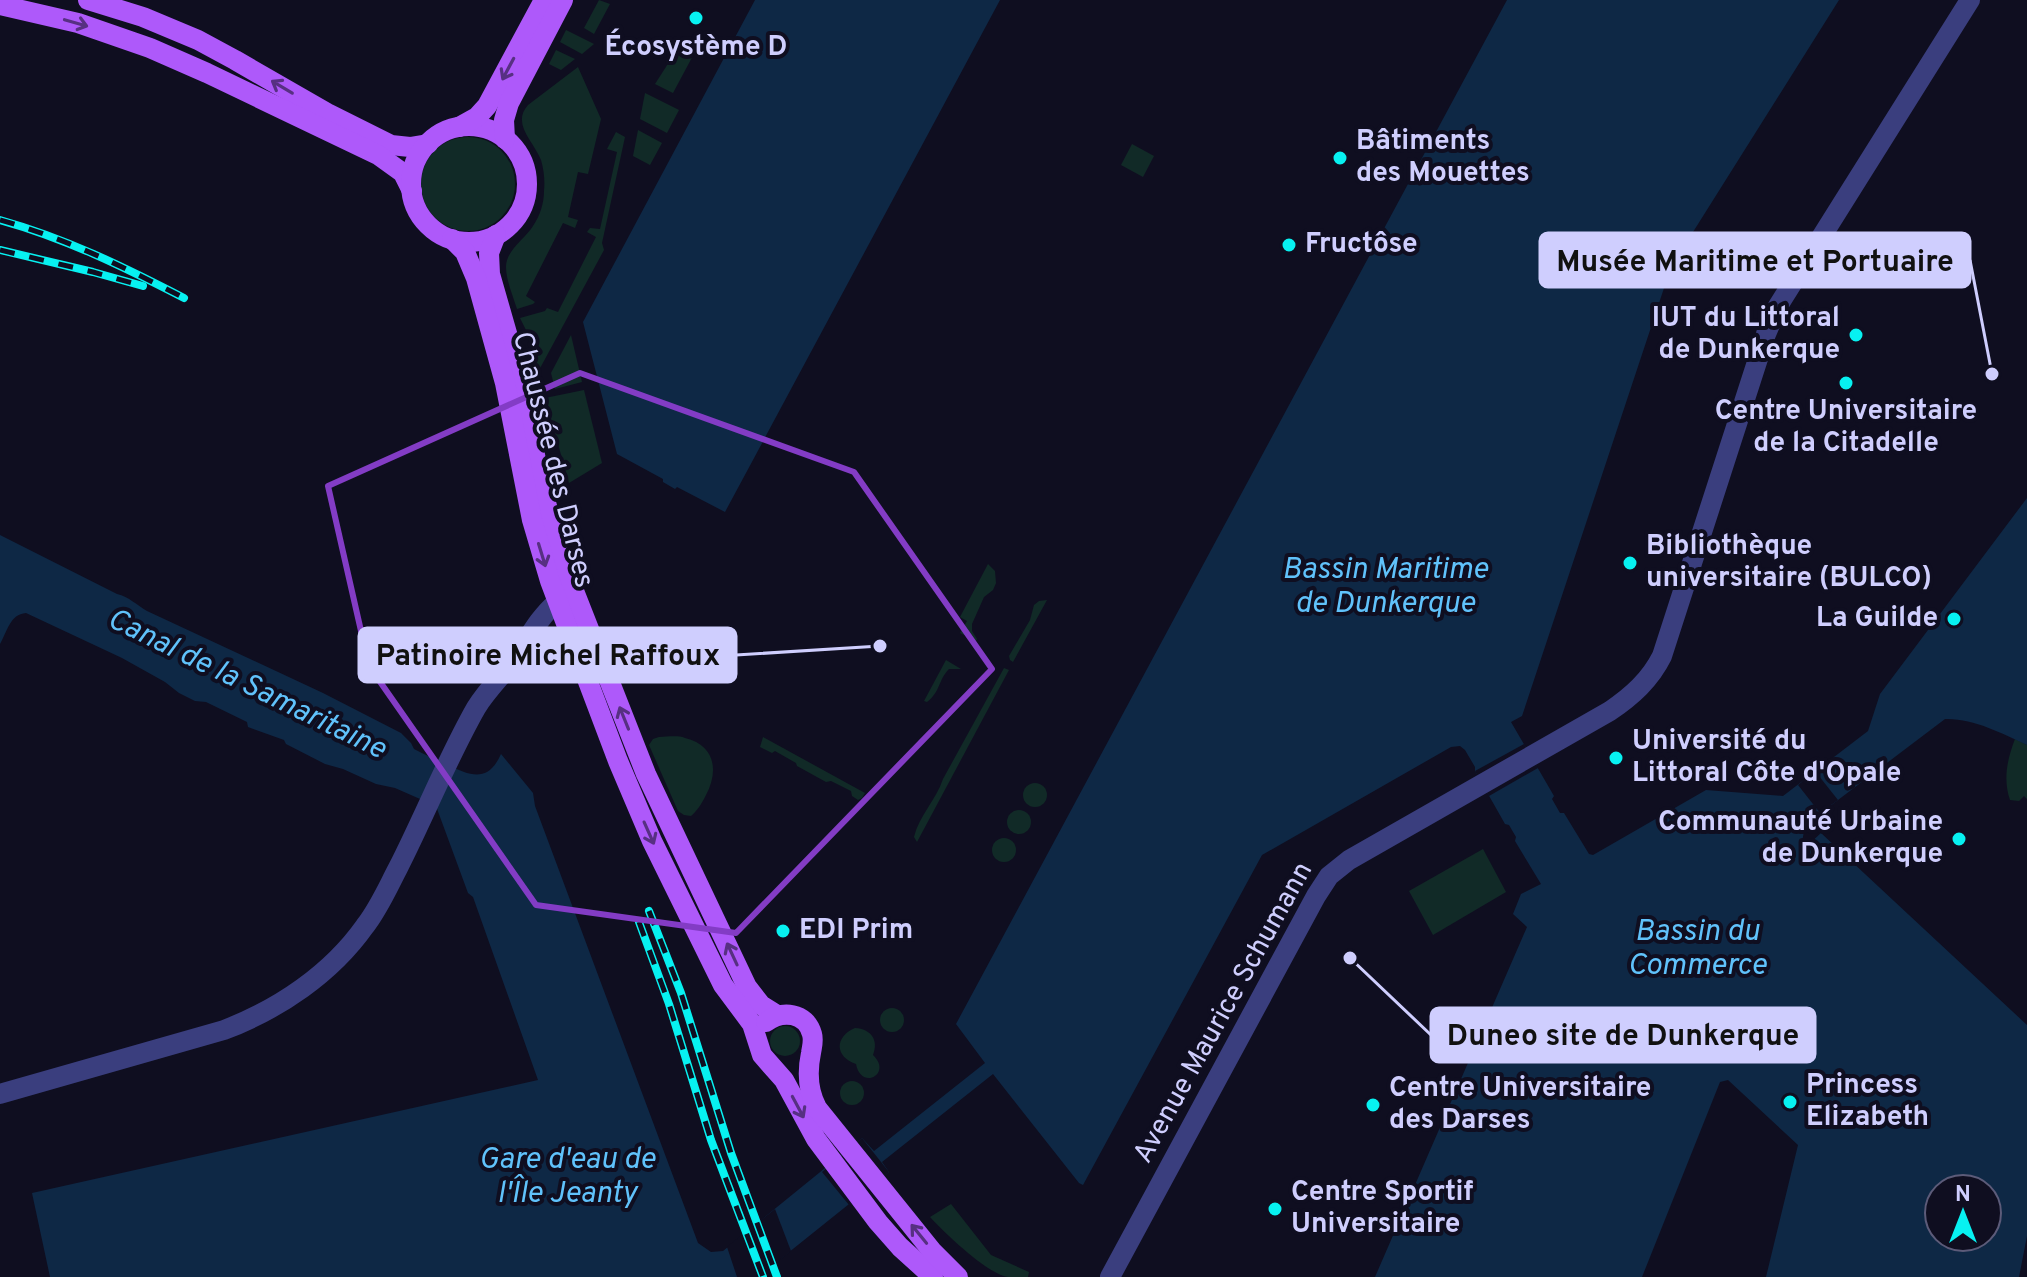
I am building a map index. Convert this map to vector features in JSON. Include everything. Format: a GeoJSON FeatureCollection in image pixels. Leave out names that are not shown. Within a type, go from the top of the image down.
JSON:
{"type":"FeatureCollection","features":[{"type":"Feature","properties":{"kind":"main road"},"geometry":{"type":"LineString","coordinates":[[88,0],[143,17],[198,40],[327,113],[391,145],[410,147],[428,144]]}},
{"type":"Feature","properties":{"kind":"main road"},"geometry":{"type":"LineString","coordinates":[[412,191],[416,163],[428,144],[477,117],[487,106],[544,0]]}},
{"type":"Feature","properties":{"kind":"main road"},"geometry":{"type":"LineString","coordinates":[[505,139],[504,120],[509,103],[563,0]]}},
{"type":"Feature","properties":{"kind":"main road"},"geometry":{"type":"LineString","coordinates":[[0,5],[78,23],[169,56],[378,155],[403,173],[423,219],[436,231],[452,239],[475,242],[496,235],[518,215],[527,187],[523,163],[505,139],[484,129],[454,129]]}},
{"type":"Feature","properties":{"kind":"main road","name":"Chaussée des Darses"},"geometry":{"type":"LineString","coordinates":[[496,235],[489,253],[490,274],[519,375],[551,523],[573,587],[625,779],[723,985],[749,1020],[758,1044]]}},
{"type":"Feature","properties":{"kind":"main road","name":"Chaussée des Darses"},"geometry":{"type":"LineString","coordinates":[[452,239],[469,259],[476,278],[508,396],[535,532],[558,601],[598,676],[747,987],[761,1005],[777,1015]]}},
{"type":"Feature","properties":{"kind":"main road"},"geometry":{"type":"LineString","coordinates":[[933,1277],[900,1247],[864,1204],[832,1144],[812,1097],[809,1078],[812,1036],[805,1022],[791,1014],[777,1015],[763,1025],[758,1044],[762,1055],[784,1080],[803,1117],[832,1144],[881,1189],[932,1251],[958,1277]]}},
{"type":"Feature","properties":{"kind":"main road"},"geometry":{"type":"LineString","coordinates":[[771,1064],[782,1068],[795,1067],[811,1051]]}},
{"type":"Feature","properties":{"kind":"street","name":"Avenue Maurice Schumann"},"geometry":{"type":"LineString","coordinates":[[1110,1277],[1320,888],[1335,870],[1628,699],[1656,667],[1766,334],[1778,306],[1970,0]]}},
{"type":"Feature","properties":{"kind":"street"},"geometry":{"type":"LineString","coordinates":[[0,1094],[224,1030],[291,996],[319,975],[367,925],[483,697],[515,658],[536,624],[558,601]]}},
{"type":"Feature","properties":{"kind":"highlighted area"},"geometry":{"type":"Polygon","coordinates":[[[580,373],[854,472],[992,669],[736,933],[536,905],[369,666],[328,486],[580,373]]]}},
{"type":"Feature","properties":{"kind":"green space"},"geometry":{"type":"Polygon","coordinates":[[[599,0],[610,4],[594,34],[584,28],[599,0]]]}},
{"type":"Feature","properties":{"kind":"green space"},"geometry":{"type":"Polygon","coordinates":[[[566,30],[594,44],[582,54],[560,42],[566,30]]]}},
{"type":"Feature","properties":{"kind":"green space"},"geometry":{"type":"Polygon","coordinates":[[[682,42],[696,50],[673,93],[655,84],[682,42]]]}},
{"type":"Feature","properties":{"kind":"green space"},"geometry":{"type":"Polygon","coordinates":[[[556,50],[575,59],[561,70],[549,64],[556,50]]]}},
{"type":"Feature","properties":{"kind":"green space"},"geometry":{"type":"Polygon","coordinates":[[[578,67],[601,119],[588,174],[578,172],[568,217],[578,220],[575,228],[563,223],[526,296],[535,302],[517,309],[507,277],[507,261],[538,218],[544,187],[541,160],[523,126],[523,112],[578,67]]]}},
{"type":"Feature","properties":{"kind":"green space"},"geometry":{"type":"Polygon","coordinates":[[[645,93],[679,110],[667,133],[640,119],[645,93]]]}},
{"type":"Feature","properties":{"kind":"green space"},"geometry":{"type":"Polygon","coordinates":[[[638,130],[662,143],[650,165],[633,156],[638,130]]]}},
{"type":"Feature","properties":{"kind":"green space"},"geometry":{"type":"Polygon","coordinates":[[[616,132],[625,137],[602,243],[604,250],[538,372],[520,318],[547,308],[558,312],[596,237],[587,232],[590,228],[600,229],[617,152],[607,149],[616,132]]]}},
{"type":"Feature","properties":{"kind":"green space"},"geometry":{"type":"Polygon","coordinates":[[[468,137],[486,141],[501,151],[511,166],[515,184],[511,202],[501,217],[486,227],[468,231],[450,227],[435,217],[425,202],[421,184],[425,166],[435,151],[450,141],[468,137]]]}},
{"type":"Feature","properties":{"kind":"green space"},"geometry":{"type":"Polygon","coordinates":[[[1132,144],[1154,156],[1143,177],[1121,165],[1132,144]]]}},
{"type":"Feature","properties":{"kind":"green space"},"geometry":{"type":"Polygon","coordinates":[[[571,335],[582,382],[555,389],[551,373],[571,335]]]}},
{"type":"Feature","properties":{"kind":"green space"},"geometry":{"type":"Polygon","coordinates":[[[584,390],[602,463],[569,483],[545,398],[584,390]]]}},
{"type":"Feature","properties":{"kind":"green space"},"geometry":{"type":"Polygon","coordinates":[[[988,564],[995,571],[996,583],[984,597],[972,624],[977,639],[975,643],[960,633],[967,621],[960,617],[988,564]]]}},
{"type":"Feature","properties":{"kind":"green space"},"geometry":{"type":"Polygon","coordinates":[[[1047,600],[1013,662],[1009,656],[1030,620],[1034,605],[1047,600]]]}},
{"type":"Feature","properties":{"kind":"green space"},"geometry":{"type":"Polygon","coordinates":[[[946,660],[961,669],[949,669],[935,694],[927,702],[924,701],[946,660]]]}},
{"type":"Feature","properties":{"kind":"green space"},"geometry":{"type":"Polygon","coordinates":[[[1004,668],[1009,670],[917,842],[914,837],[920,822],[1004,668]]]}},
{"type":"Feature","properties":{"kind":"green space"},"geometry":{"type":"Polygon","coordinates":[[[659,737],[695,741],[703,746],[712,760],[710,786],[691,816],[678,811],[649,745],[659,737]]]}},
{"type":"Feature","properties":{"kind":"green space"},"geometry":{"type":"Polygon","coordinates":[[[763,737],[865,793],[858,800],[851,791],[831,781],[826,782],[775,751],[772,753],[760,747],[763,737]]]}},
{"type":"Feature","properties":{"kind":"green space"},"geometry":{"type":"Polygon","coordinates":[[[2015,739],[2027,745],[2027,799],[2024,796],[2019,801],[2010,800],[2006,777],[2015,739]]]}},
{"type":"Feature","properties":{"kind":"green space"},"geometry":{"type":"Polygon","coordinates":[[[1035,783],[1043,787],[1047,795],[1043,803],[1035,807],[1027,803],[1023,795],[1027,787],[1035,783]]]}},
{"type":"Feature","properties":{"kind":"green space"},"geometry":{"type":"Polygon","coordinates":[[[1019,810],[1027,814],[1031,822],[1027,830],[1019,834],[1011,830],[1007,822],[1011,814],[1019,810]]]}},
{"type":"Feature","properties":{"kind":"green space"},"geometry":{"type":"Polygon","coordinates":[[[1004,838],[1012,842],[1016,850],[1012,858],[1004,862],[996,858],[992,850],[996,842],[1004,838]]]}},
{"type":"Feature","properties":{"kind":"green space"},"geometry":{"type":"Polygon","coordinates":[[[1483,849],[1506,892],[1433,935],[1409,891],[1483,849]]]}},
{"type":"Feature","properties":{"kind":"green space"},"geometry":{"type":"Polygon","coordinates":[[[892,1008],[903,1015],[904,1020],[897,1031],[892,1032],[881,1025],[880,1020],[887,1009],[892,1008]]]}},
{"type":"Feature","properties":{"kind":"green space"},"geometry":{"type":"Polygon","coordinates":[[[785,1026],[796,1030],[800,1041],[796,1052],[785,1056],[774,1052],[770,1041],[774,1030],[785,1026]]]}},
{"type":"Feature","properties":{"kind":"green space"},"geometry":{"type":"Polygon","coordinates":[[[855,1028],[865,1031],[874,1040],[873,1055],[879,1068],[874,1077],[864,1077],[856,1064],[841,1052],[843,1036],[855,1028]]]}},
{"type":"Feature","properties":{"kind":"green space"},"geometry":{"type":"Polygon","coordinates":[[[852,1081],[861,1084],[864,1093],[861,1102],[852,1105],[843,1102],[840,1093],[843,1084],[852,1081]]]}},
{"type":"Feature","properties":{"kind":"green space"},"geometry":{"type":"Polygon","coordinates":[[[951,1204],[991,1255],[1029,1272],[1028,1277],[1008,1277],[989,1269],[930,1217],[951,1204]]]}},
{"type":"Feature","properties":{"kind":"water"},"geometry":{"type":"Polygon","coordinates":[[[755,0],[1000,0],[725,512],[677,487],[675,489],[617,454],[583,322],[755,0]]]}},
{"type":"Feature","properties":{"kind":"water"},"geometry":{"type":"Polygon","coordinates":[[[1507,0],[1839,0],[1671,267],[1522,716],[1511,722],[1554,796],[1552,799],[1560,813],[1564,813],[1589,854],[1593,855],[1706,790],[1783,796],[1868,731],[1880,694],[2027,498],[2027,745],[1976,724],[1945,719],[1805,825],[1799,860],[1804,863],[1808,845],[1821,833],[2027,1025],[2027,1236],[2019,1277],[1766,1277],[1798,1145],[1728,1080],[1720,1082],[1642,1277],[1375,1277],[1527,927],[1513,914],[1521,894],[1541,884],[1460,746],[1451,747],[1262,855],[1083,1185],[993,1074],[882,1162],[889,1172],[758,1277],[50,1277],[32,1193],[538,1080],[473,897],[468,893],[436,806],[325,764],[286,744],[284,740],[248,727],[247,722],[206,702],[195,701],[179,693],[122,658],[26,613],[13,620],[0,644],[0,535],[147,611],[401,733],[414,749],[456,769],[471,774],[485,773],[501,754],[533,793],[535,806],[698,1243],[711,1252],[723,1251],[862,1138],[874,1151],[985,1063],[956,1024],[1507,0]]]}},
{"type":"Feature","properties":{"kind":"pier"},"geometry":{"type":"Polygon","coordinates":[[[1524,744],[1538,768],[1489,796],[1475,771],[1524,744]]]}},
{"type":"Feature","properties":{"kind":"pier"},"geometry":{"type":"Polygon","coordinates":[[[1815,771],[1838,800],[1820,813],[1798,785],[1815,771]]]}},
{"type":"Feature","properties":{"kind":"pier"},"geometry":{"type":"Polygon","coordinates":[[[862,1138],[889,1172],[849,1205],[822,1172],[862,1138]]]}},
{"type":"Feature","properties":{"kind":"pier"},"geometry":{"type":"Polygon","coordinates":[[[775,1209],[791,1251],[758,1277],[737,1277],[727,1247],[775,1209]]]}},
{"type":"Feature","properties":{"kind":"railway"},"geometry":{"type":"LineString","coordinates":[[0,220],[94,254],[184,298]]}},
{"type":"Feature","properties":{"kind":"railway"},"geometry":{"type":"LineString","coordinates":[[0,250],[143,286]]}},
{"type":"Feature","properties":{"kind":"railway"},"geometry":{"type":"LineString","coordinates":[[649,911],[681,993],[731,1153],[777,1277]]}},
{"type":"Feature","properties":{"kind":"railway"},"geometry":{"type":"LineString","coordinates":[[639,922],[669,1004],[711,1140],[763,1277]]}},
{"type":"Feature","properties":{"kind":"place","name":"Écosystème D"},"geometry":{"type":"Point","coordinates":[696,18]}},
{"type":"Feature","properties":{"kind":"place","name":"Bâtiments des Mouettes"},"geometry":{"type":"Point","coordinates":[1340,158]}},
{"type":"Feature","properties":{"kind":"place","name":"Fructôse"},"geometry":{"type":"Point","coordinates":[1289,245]}},
{"type":"Feature","properties":{"kind":"place","name":"IUT du Littoral de Dunkerque"},"geometry":{"type":"Point","coordinates":[1856,335]}},
{"type":"Feature","properties":{"kind":"place","name":"Musée Maritime et Portuaire"},"geometry":{"type":"Point","coordinates":[1992,374]}},
{"type":"Feature","properties":{"kind":"place","name":"Centre Universitaire de la Citadelle"},"geometry":{"type":"Point","coordinates":[1846,383]}},
{"type":"Feature","properties":{"kind":"place","name":"Bibliothèque universitaire (BULCO)"},"geometry":{"type":"Point","coordinates":[1630,563]}},
{"type":"Feature","properties":{"kind":"place","name":"La Guilde"},"geometry":{"type":"Point","coordinates":[1954,619]}},
{"type":"Feature","properties":{"kind":"place","name":"Patinoire Michel Raffoux"},"geometry":{"type":"Point","coordinates":[880,646]}},
{"type":"Feature","properties":{"kind":"place","name":"Université du Littoral Côte d'Opale"},"geometry":{"type":"Point","coordinates":[1616,758]}},
{"type":"Feature","properties":{"kind":"place","name":"Communauté Urbaine de Dunkerque"},"geometry":{"type":"Point","coordinates":[1959,839]}},
{"type":"Feature","properties":{"kind":"place","name":"EDI Prim"},"geometry":{"type":"Point","coordinates":[783,931]}},
{"type":"Feature","properties":{"kind":"place","name":"Duneo site de Dunkerque"},"geometry":{"type":"Point","coordinates":[1350,958]}},
{"type":"Feature","properties":{"kind":"place","name":"Princess Elizabeth"},"geometry":{"type":"Point","coordinates":[1790,1102]}},
{"type":"Feature","properties":{"kind":"place","name":"Centre Universitaire des Darses"},"geometry":{"type":"Point","coordinates":[1373,1105]}},
{"type":"Feature","properties":{"kind":"place","name":"Centre Sportif Universitaire"},"geometry":{"type":"Point","coordinates":[1275,1209]}},
{"type":"Feature","properties":{"kind":"water label","name":"Bassin Maritime de Dunkerque"},"geometry":{"type":"Point","coordinates":[1385,587]}},
{"type":"Feature","properties":{"kind":"water label","name":"Canal de la Samaritaine"},"geometry":{"type":"Point","coordinates":[246,685]}},
{"type":"Feature","properties":{"kind":"water label","name":"Bassin du Commerce"},"geometry":{"type":"Point","coordinates":[1697,949]}},
{"type":"Feature","properties":{"kind":"water label","name":"Gare d'eau de l'Île Jeanty"},"geometry":{"type":"Point","coordinates":[567,1177]}}]}
